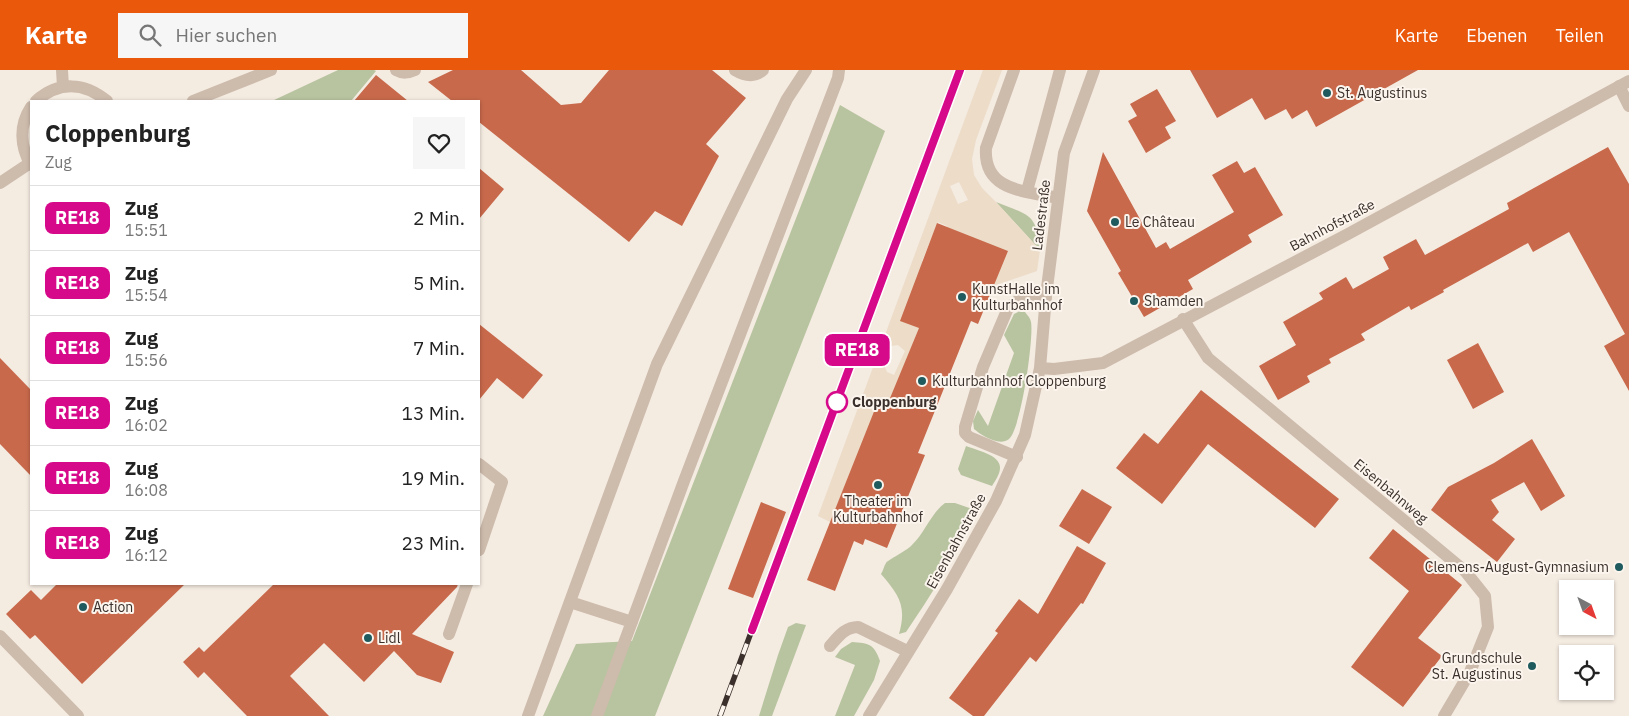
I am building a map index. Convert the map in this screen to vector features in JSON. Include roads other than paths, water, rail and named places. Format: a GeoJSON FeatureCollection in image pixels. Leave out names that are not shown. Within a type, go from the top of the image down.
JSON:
{"type":"FeatureCollection","features":[{"type":"Feature","properties":{"kind":"street"},"geometry":{"type":"LineString","coordinates":[[62,70],[63,87]]}},
{"type":"Feature","properties":{"kind":"street"},"geometry":{"type":"LineString","coordinates":[[199,100],[218,97],[271,70]]}},
{"type":"Feature","properties":{"kind":"street"},"geometry":{"type":"LineString","coordinates":[[396,70],[401,73],[415,70]]}},
{"type":"Feature","properties":{"kind":"street"},"geometry":{"type":"LineString","coordinates":[[735,70],[744,75],[754,76],[763,70]]}},
{"type":"Feature","properties":{"kind":"street"},"geometry":{"type":"LineString","coordinates":[[528,716],[657,364],[786,99],[806,70]]}},
{"type":"Feature","properties":{"kind":"street"},"geometry":{"type":"LineString","coordinates":[[597,716],[684,481],[838,78],[839,70]]}},
{"type":"Feature","properties":{"kind":"street"},"geometry":{"type":"LineString","coordinates":[[1014,70],[986,148],[985,160],[988,170],[1001,184],[1058,198]]}},
{"type":"Feature","properties":{"kind":"street"},"geometry":{"type":"LineString","coordinates":[[1027,191],[1060,70]]}},
{"type":"Feature","properties":{"kind":"street","name":"Ladestraße"},"geometry":{"type":"LineString","coordinates":[[1040,368],[1046,296],[1064,153],[1094,70]]}},
{"type":"Feature","properties":{"kind":"street"},"geometry":{"type":"LineString","coordinates":[[1624,84],[1629,106]]}},
{"type":"Feature","properties":{"kind":"street","name":"Bahnhofstraße"},"geometry":{"type":"LineString","coordinates":[[1040,368],[1054,369],[1103,363],[1183,319],[1348,234],[1624,84]]}},
{"type":"Feature","properties":{"kind":"street"},"geometry":{"type":"LineString","coordinates":[[37,100],[44,94],[63,87],[79,87],[94,92],[106,100]]}},
{"type":"Feature","properties":{"kind":"street"},"geometry":{"type":"LineString","coordinates":[[30,108],[23,126],[22,139],[24,152],[30,162]]}},
{"type":"Feature","properties":{"kind":"street"},"geometry":{"type":"LineString","coordinates":[[0,183],[30,165]]}},
{"type":"Feature","properties":{"kind":"street"},"geometry":{"type":"LineString","coordinates":[[1017,457],[968,437],[965,433],[965,427],[983,367],[1008,308],[1020,299],[1046,296]]}},
{"type":"Feature","properties":{"kind":"street","name":"Eisenbahnweg"},"geometry":{"type":"LineString","coordinates":[[1183,319],[1208,358],[1464,572],[1485,596],[1488,627],[1470,672],[1444,716]]}},
{"type":"Feature","properties":{"kind":"street","name":"Eisenbahnstraße"},"geometry":{"type":"LineString","coordinates":[[869,716],[947,589],[996,501],[1017,457],[1025,435],[1040,368]]}},
{"type":"Feature","properties":{"kind":"street"},"geometry":{"type":"LineString","coordinates":[[480,465],[502,482],[480,542]]}},
{"type":"Feature","properties":{"kind":"street"},"geometry":{"type":"LineString","coordinates":[[449,634],[467,585]]}},
{"type":"Feature","properties":{"kind":"street"},"geometry":{"type":"LineString","coordinates":[[570,602],[632,622]]}},
{"type":"Feature","properties":{"kind":"street"},"geometry":{"type":"LineString","coordinates":[[830,646],[846,630],[851,627],[858,627],[907,652]]}},
{"type":"Feature","properties":{"kind":"street"},"geometry":{"type":"LineString","coordinates":[[0,636],[78,716]]}},
{"type":"Feature","properties":{"kind":"railway"},"geometry":{"type":"LineString","coordinates":[[720,716],[960,70]]}},
{"type":"Feature","properties":{"kind":"train","name":"RE18"},"geometry":{"type":"LineString","coordinates":[[752,630],[960,70]]}},
{"type":"Feature","properties":{"kind":"place","name":"St. Augustinus"},"geometry":{"type":"Point","coordinates":[1327,93]}},
{"type":"Feature","properties":{"kind":"place","name":"Le Château"},"geometry":{"type":"Point","coordinates":[1115,222]}},
{"type":"Feature","properties":{"kind":"place","name":"KunstHalle im Kulturbahnhof"},"geometry":{"type":"Point","coordinates":[962,297]}},
{"type":"Feature","properties":{"kind":"place","name":"Shamden"},"geometry":{"type":"Point","coordinates":[1134,301]}},
{"type":"Feature","properties":{"kind":"place","name":"Kulturbahnhof Cloppenburg"},"geometry":{"type":"Point","coordinates":[922,381]}},
{"type":"Feature","properties":{"kind":"place","name":"Cloppenburg"},"geometry":{"type":"Point","coordinates":[837,402]}},
{"type":"Feature","properties":{"kind":"place","name":"Theater im Kulturbahnhof"},"geometry":{"type":"Point","coordinates":[878,485]}},
{"type":"Feature","properties":{"kind":"place","name":"Clemens-August-Gymnasium"},"geometry":{"type":"Point","coordinates":[1619,567]}},
{"type":"Feature","properties":{"kind":"place","name":"Action"},"geometry":{"type":"Point","coordinates":[83,607]}},
{"type":"Feature","properties":{"kind":"place","name":"Lidl"},"geometry":{"type":"Point","coordinates":[368,638]}},
{"type":"Feature","properties":{"kind":"place","name":"Grundschule St. Augustinus"},"geometry":{"type":"Point","coordinates":[1532,666]}}]}
